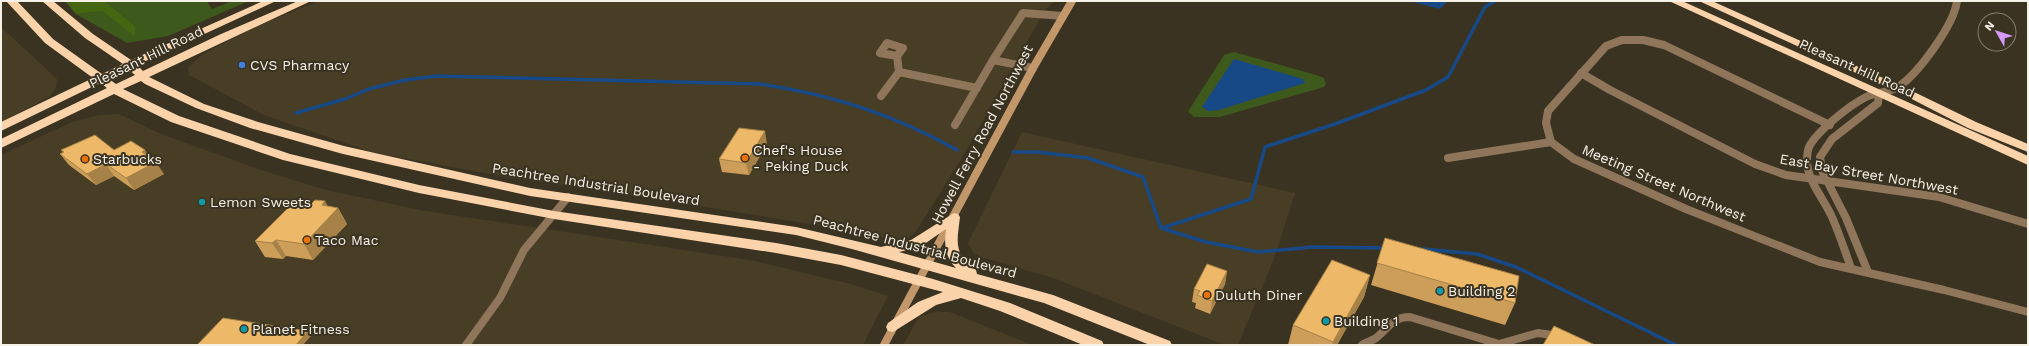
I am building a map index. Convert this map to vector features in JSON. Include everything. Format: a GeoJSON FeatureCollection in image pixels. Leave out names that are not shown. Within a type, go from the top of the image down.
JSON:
{"type":"FeatureCollection","features":[{"type":"Feature","properties":{"kind":"highway"},"geometry":{"type":"LineString","coordinates":[[11,1],[49,41],[114,90],[131,100],[175,119],[287,157],[412,187],[554,215],[776,248],[841,260],[917,280],[1005,307],[1097,345]]}},
{"type":"Feature","properties":{"kind":"highway","name":"Peachtree Industrial Boulevard"},"geometry":{"type":"LineString","coordinates":[[47,1],[89,36],[129,65],[149,82],[200,106],[254,125],[380,159],[530,192],[796,231],[926,264],[1048,299],[1165,345]]}},
{"type":"Feature","properties":{"kind":"highway","name":"Pleasant Hill Road"},"geometry":{"type":"LineString","coordinates":[[1,127],[100,78],[271,1]]}},
{"type":"Feature","properties":{"kind":"highway","name":"Pleasant Hill Road"},"geometry":{"type":"LineString","coordinates":[[1,144],[224,36],[306,1]]}},
{"type":"Feature","properties":{"kind":"highway","name":"Pleasant Hill Road"},"geometry":{"type":"LineString","coordinates":[[1674,1],[2028,161]]}},
{"type":"Feature","properties":{"kind":"highway","name":"Pleasant Hill Road"},"geometry":{"type":"LineString","coordinates":[[1704,1],[1896,88],[1972,125],[2028,148]]}},
{"type":"Feature","properties":{"kind":"highway"},"geometry":{"type":"LineString","coordinates":[[880,252],[915,244],[954,217]]}},
{"type":"Feature","properties":{"kind":"highway"},"geometry":{"type":"LineString","coordinates":[[954,217],[950,248],[954,258],[962,268],[981,279]]}},
{"type":"Feature","properties":{"kind":"highway"},"geometry":{"type":"LineString","coordinates":[[893,327],[919,306],[943,296],[962,293]]}},
{"type":"Feature","properties":{"kind":"street","name":"Howell Ferry Road Northwest"},"geometry":{"type":"LineString","coordinates":[[884,345],[917,280],[954,217],[1033,68],[1072,1]]}},
{"type":"Feature","properties":{"kind":"street"},"geometry":{"type":"LineString","coordinates":[[1851,268],[1838,233],[1807,165],[1807,155],[1810,146],[1830,125],[1866,97],[1896,88],[1928,55],[1951,22],[1957,5],[1956,1]]}},
{"type":"Feature","properties":{"kind":"street"},"geometry":{"type":"LineString","coordinates":[[955,125],[993,60],[1023,13],[1063,16]]}},
{"type":"Feature","properties":{"kind":"street"},"geometry":{"type":"LineString","coordinates":[[1448,158],[1551,142],[1546,123],[1548,111],[1606,46],[1622,40],[1643,40],[1664,45],[1830,125]]}},
{"type":"Feature","properties":{"kind":"street"},"geometry":{"type":"LineString","coordinates":[[881,96],[899,72],[896,56]]}},
{"type":"Feature","properties":{"kind":"street"},"geometry":{"type":"LineString","coordinates":[[993,60],[1033,68]]}},
{"type":"Feature","properties":{"kind":"street"},"geometry":{"type":"LineString","coordinates":[[899,72],[977,88]]}},
{"type":"Feature","properties":{"kind":"street","name":"East Bay Street Northwest"},"geometry":{"type":"LineString","coordinates":[[1581,73],[1610,90],[1755,164],[1786,175],[1939,197],[2028,224]]}},
{"type":"Feature","properties":{"kind":"street"},"geometry":{"type":"LineString","coordinates":[[1868,272],[1846,218],[1821,167],[1820,157],[1823,150],[1842,131],[1878,103],[1879,94]]}},
{"type":"Feature","properties":{"kind":"street","name":"Meeting Street Northwest"},"geometry":{"type":"LineString","coordinates":[[1551,142],[1574,159],[1686,209],[1820,262],[1944,290],[2028,312]]}},
{"type":"Feature","properties":{"kind":"street"},"geometry":{"type":"LineString","coordinates":[[466,345],[500,298],[524,250],[568,197]]}},
{"type":"Feature","properties":{"kind":"street"},"geometry":{"type":"LineString","coordinates":[[1362,345],[1376,342],[1392,322],[1402,316],[1410,317],[1499,344],[1538,333],[1559,336],[1579,345]]}},
{"type":"Feature","properties":{"kind":"shaded area"},"geometry":{"type":"Polygon","coordinates":[[[319,1],[1055,1],[1045,10],[960,161],[917,230],[908,238],[895,240],[835,228],[632,195],[510,178],[371,152],[264,115],[189,75],[188,68],[201,55],[257,26],[319,1]]]}},
{"type":"Feature","properties":{"kind":"shaded area"},"geometry":{"type":"Polygon","coordinates":[[[1,27],[57,79],[56,88],[49,97],[1,122],[1,27]]]}},
{"type":"Feature","properties":{"kind":"shaded area"},"geometry":{"type":"Polygon","coordinates":[[[119,114],[159,133],[255,168],[322,189],[420,210],[750,260],[851,284],[888,296],[863,345],[1,345],[1,155],[72,122],[98,115],[119,114]]]}},
{"type":"Feature","properties":{"kind":"shaded area"},"geometry":{"type":"Polygon","coordinates":[[[1022,132],[1295,193],[1274,259],[1238,345],[1225,345],[1053,278],[981,257],[973,252],[968,243],[1022,132]]]}},
{"type":"Feature","properties":{"kind":"shaded area"},"geometry":{"type":"Polygon","coordinates":[[[935,312],[950,312],[1032,345],[903,345],[919,317],[935,312]]]}},
{"type":"Feature","properties":{"kind":"green space"},"geometry":{"type":"Polygon","coordinates":[[[65,1],[105,1],[135,26],[135,37],[102,11],[76,14],[65,1]]]}},
{"type":"Feature","properties":{"kind":"green space"},"geometry":{"type":"Polygon","coordinates":[[[105,1],[207,1],[212,9],[232,1],[249,1],[168,36],[127,43],[76,14],[102,11],[134,36],[135,26],[105,1]]]}},
{"type":"Feature","properties":{"kind":"green space"},"geometry":{"type":"Polygon","coordinates":[[[1234,52],[1316,75],[1324,78],[1326,84],[1324,87],[1220,117],[1194,117],[1188,112],[1189,110],[1224,55],[1234,52]]]}},
{"type":"Feature","properties":{"kind":"water"},"geometry":{"type":"Polygon","coordinates":[[[1409,1],[1448,1],[1440,9],[1409,1]]]}},
{"type":"Feature","properties":{"kind":"water"},"geometry":{"type":"Polygon","coordinates":[[[1234,59],[1303,79],[1305,83],[1219,110],[1208,111],[1202,107],[1234,59]]]}},
{"type":"Feature","properties":{"kind":"building"},"geometry":{"type":"Polygon","coordinates":[[[739,128],[765,131],[746,163],[719,159],[739,128]]]}},
{"type":"Feature","properties":{"kind":"building"},"geometry":{"type":"Polygon","coordinates":[[[95,135],[114,150],[131,141],[145,150],[142,152],[156,162],[126,178],[106,164],[87,174],[60,154],[64,152],[61,150],[95,135]]]}},
{"type":"Feature","properties":{"kind":"building"},"geometry":{"type":"Polygon","coordinates":[[[315,200],[325,201],[322,205],[338,208],[304,244],[276,240],[272,243],[255,241],[295,201],[311,204],[315,200]]]}},
{"type":"Feature","properties":{"kind":"building"},"geometry":{"type":"Polygon","coordinates":[[[1385,238],[1519,276],[1515,303],[1377,263],[1385,238]]]}},
{"type":"Feature","properties":{"kind":"building","name":"Building 1"},"geometry":{"type":"Polygon","coordinates":[[[1332,260],[1370,275],[1333,342],[1293,325],[1332,260]]]}},
{"type":"Feature","properties":{"kind":"building"},"geometry":{"type":"Polygon","coordinates":[[[1207,264],[1227,271],[1212,301],[1197,295],[1200,291],[1194,289],[1207,264]]]}},
{"type":"Feature","properties":{"kind":"building","name":"Planet Fitness"},"geometry":{"type":"Polygon","coordinates":[[[223,318],[308,331],[296,345],[197,345],[223,318]]]}},
{"type":"Feature","properties":{"kind":"building"},"geometry":{"type":"Polygon","coordinates":[[[1554,326],[1595,345],[1543,345],[1554,326]]]}},
{"type":"Feature","properties":{"kind":"waterway"},"geometry":{"type":"LineString","coordinates":[[1162,228],[1251,199],[1265,147],[1335,124],[1426,90],[1448,77],[1485,7],[1495,1]]}},
{"type":"Feature","properties":{"kind":"waterway"},"geometry":{"type":"LineString","coordinates":[[296,113],[345,99],[369,89],[405,80],[437,76],[760,84],[837,100],[886,116],[933,137],[957,150]]}},
{"type":"Feature","properties":{"kind":"waterway"},"geometry":{"type":"LineString","coordinates":[[1013,152],[1037,152],[1088,158],[1143,177],[1161,228],[1206,242],[1258,252],[1313,247],[1385,248]]}},
{"type":"Feature","properties":{"kind":"waterway"},"geometry":{"type":"LineString","coordinates":[[1423,249],[1477,254],[1516,267],[1676,345]]}},
{"type":"Feature","properties":{"kind":"place","name":"CVS Pharmacy"},"geometry":{"type":"Point","coordinates":[242,65]}},
{"type":"Feature","properties":{"kind":"place","name":"Chef's House - Peking Duck"},"geometry":{"type":"Point","coordinates":[745,158]}},
{"type":"Feature","properties":{"kind":"place","name":"Starbucks"},"geometry":{"type":"Point","coordinates":[85,159]}},
{"type":"Feature","properties":{"kind":"place","name":"Lemon Sweets"},"geometry":{"type":"Point","coordinates":[202,202]}},
{"type":"Feature","properties":{"kind":"place","name":"Taco Mac"},"geometry":{"type":"Point","coordinates":[307,240]}},
{"type":"Feature","properties":{"kind":"place","name":"Building 2"},"geometry":{"type":"Point","coordinates":[1440,291]}},
{"type":"Feature","properties":{"kind":"place","name":"Duluth Diner"},"geometry":{"type":"Point","coordinates":[1207,295]}},
{"type":"Feature","properties":{"kind":"place","name":"Building 1"},"geometry":{"type":"Point","coordinates":[1326,321]}},
{"type":"Feature","properties":{"kind":"place","name":"Planet Fitness"},"geometry":{"type":"Point","coordinates":[244,329]}}]}
